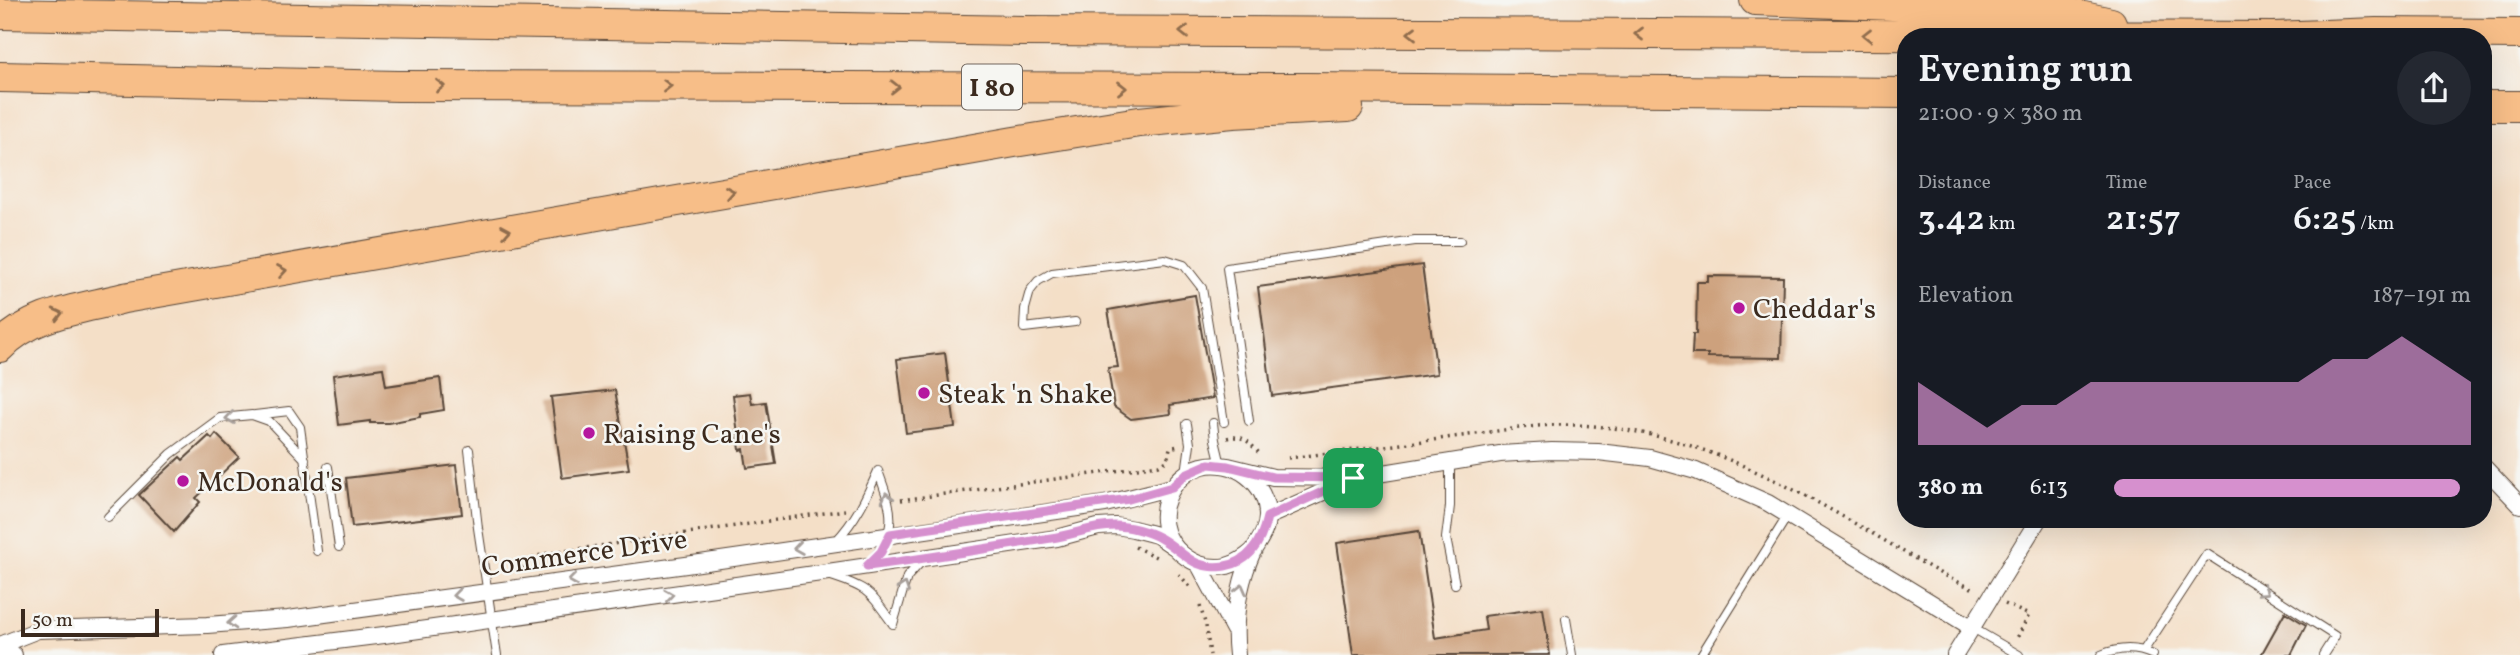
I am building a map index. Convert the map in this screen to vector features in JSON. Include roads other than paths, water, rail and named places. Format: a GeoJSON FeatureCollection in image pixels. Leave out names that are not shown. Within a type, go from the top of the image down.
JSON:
{"type":"FeatureCollection","features":[{"type":"Feature","properties":{"kind":"highway"},"geometry":{"type":"LineString","coordinates":[[91,15],[161,0]]}},
{"type":"Feature","properties":{"kind":"highway"},"geometry":{"type":"LineString","coordinates":[[1755,0],[2057,11],[2131,28]]}},
{"type":"Feature","properties":{"kind":"highway","name":"I 80"},"geometry":{"type":"LineString","coordinates":[[0,14],[1024,32],[1897,35]]}},
{"type":"Feature","properties":{"kind":"highway","name":"I 80"},"geometry":{"type":"LineString","coordinates":[[2492,34],[2520,34]]}},
{"type":"Feature","properties":{"kind":"highway","name":"I 80"},"geometry":{"type":"LineString","coordinates":[[0,77],[78,87],[1897,93]]}},
{"type":"Feature","properties":{"kind":"highway"},"geometry":{"type":"LineString","coordinates":[[0,97],[78,87]]}},
{"type":"Feature","properties":{"kind":"highway"},"geometry":{"type":"LineString","coordinates":[[0,347],[13,335],[43,318],[124,298],[1139,122],[1233,113],[1517,99],[1607,91]]}},
{"type":"Feature","properties":{"kind":"highway"},"geometry":{"type":"LineString","coordinates":[[2492,106],[2520,106]]}},
{"type":"Feature","properties":{"kind":"street"},"geometry":{"type":"LineString","coordinates":[[1254,550],[1243,560],[1214,567],[1199,565],[1185,558],[1173,546],[1166,532],[1163,516],[1172,487],[1186,474],[1209,464],[1225,465],[1273,477],[1353,478],[1500,454],[1598,452],[1650,458],[1696,471],[1740,489],[1788,515],[1971,627]]}},
{"type":"Feature","properties":{"kind":"street"},"geometry":{"type":"LineString","coordinates":[[1225,465],[1244,473],[1257,485],[1265,500],[1267,517],[1263,535],[1254,550],[1240,588],[1234,630],[1237,655]]}},
{"type":"Feature","properties":{"kind":"street"},"geometry":{"type":"LineString","coordinates":[[2492,475],[2520,505]]}},
{"type":"Feature","properties":{"kind":"street"},"geometry":{"type":"LineString","coordinates":[[1267,517],[1353,478]]}},
{"type":"Feature","properties":{"kind":"street","name":"Commerce Drive"},"geometry":{"type":"LineString","coordinates":[[0,645],[38,630],[207,625],[288,619],[1105,504],[1172,487]]}},
{"type":"Feature","properties":{"kind":"street","name":"Commerce Drive"},"geometry":{"type":"LineString","coordinates":[[223,655],[309,650],[493,620],[928,558],[1056,538],[1107,526],[1133,529],[1157,536],[1173,546]]}},
{"type":"Feature","properties":{"kind":"street"},"geometry":{"type":"LineString","coordinates":[[1955,655],[2033,528]]}},
{"type":"Feature","properties":{"kind":"street"},"geometry":{"type":"LineString","coordinates":[[1199,565],[1234,630]]}},
{"type":"Feature","properties":{"kind":"street"},"geometry":{"type":"LineString","coordinates":[[0,653],[15,655]]}},
{"type":"Feature","properties":{"kind":"lane"},"geometry":{"type":"LineString","coordinates":[[1249,421],[1227,268],[1415,241],[1460,241]]}},
{"type":"Feature","properties":{"kind":"lane"},"geometry":{"type":"LineString","coordinates":[[1075,322],[1024,328],[1030,291],[1038,281],[1052,273],[1138,261],[1165,259],[1184,265],[1202,288],[1224,422]]}},
{"type":"Feature","properties":{"kind":"lane"},"geometry":{"type":"LineString","coordinates":[[108,517],[171,454],[220,418],[289,411],[300,426],[317,551]]}},
{"type":"Feature","properties":{"kind":"lane"},"geometry":{"type":"LineString","coordinates":[[252,415],[269,421],[305,459]]}},
{"type":"Feature","properties":{"kind":"lane"},"geometry":{"type":"LineString","coordinates":[[1213,423],[1215,440],[1225,465]]}},
{"type":"Feature","properties":{"kind":"lane"},"geometry":{"type":"LineString","coordinates":[[1186,474],[1190,444],[1187,424]]}},
{"type":"Feature","properties":{"kind":"lane"},"geometry":{"type":"LineString","coordinates":[[470,450],[478,528],[497,655]]}},
{"type":"Feature","properties":{"kind":"lane"},"geometry":{"type":"LineString","coordinates":[[1450,462],[1450,506],[1446,538],[1455,584]]}},
{"type":"Feature","properties":{"kind":"lane"},"geometry":{"type":"LineString","coordinates":[[328,467],[339,547]]}},
{"type":"Feature","properties":{"kind":"lane"},"geometry":{"type":"LineString","coordinates":[[835,543],[857,516],[878,471],[890,502],[890,534],[881,552],[867,566]]}},
{"type":"Feature","properties":{"kind":"lane"},"geometry":{"type":"LineString","coordinates":[[1701,655],[1788,515]]}},
{"type":"Feature","properties":{"kind":"lane"},"geometry":{"type":"LineString","coordinates":[[2144,650],[2207,554],[2334,636],[2323,655]]}},
{"type":"Feature","properties":{"kind":"lane"},"geometry":{"type":"LineString","coordinates":[[821,573],[857,584],[869,592],[893,624],[907,577],[914,567],[928,558]]}},
{"type":"Feature","properties":{"kind":"lane"},"geometry":{"type":"LineString","coordinates":[[1566,620],[1572,655]]}},
{"type":"Feature","properties":{"kind":"lane"},"geometry":{"type":"LineString","coordinates":[[1971,627],[2019,655]]}},
{"type":"Feature","properties":{"kind":"lane"},"geometry":{"type":"LineString","coordinates":[[2101,655],[2123,648],[2144,650],[2153,655]]}},
{"type":"Feature","properties":{"kind":"place","name":"Cheddar's"},"geometry":{"type":"Point","coordinates":[1739,308]}},
{"type":"Feature","properties":{"kind":"place","name":"Steak 'n Shake"},"geometry":{"type":"Point","coordinates":[924,393]}},
{"type":"Feature","properties":{"kind":"place","name":"Raising Cane's"},"geometry":{"type":"Point","coordinates":[589,433]}},
{"type":"Feature","properties":{"kind":"place","name":"McDonald's"},"geometry":{"type":"Point","coordinates":[183,481]}}]}
